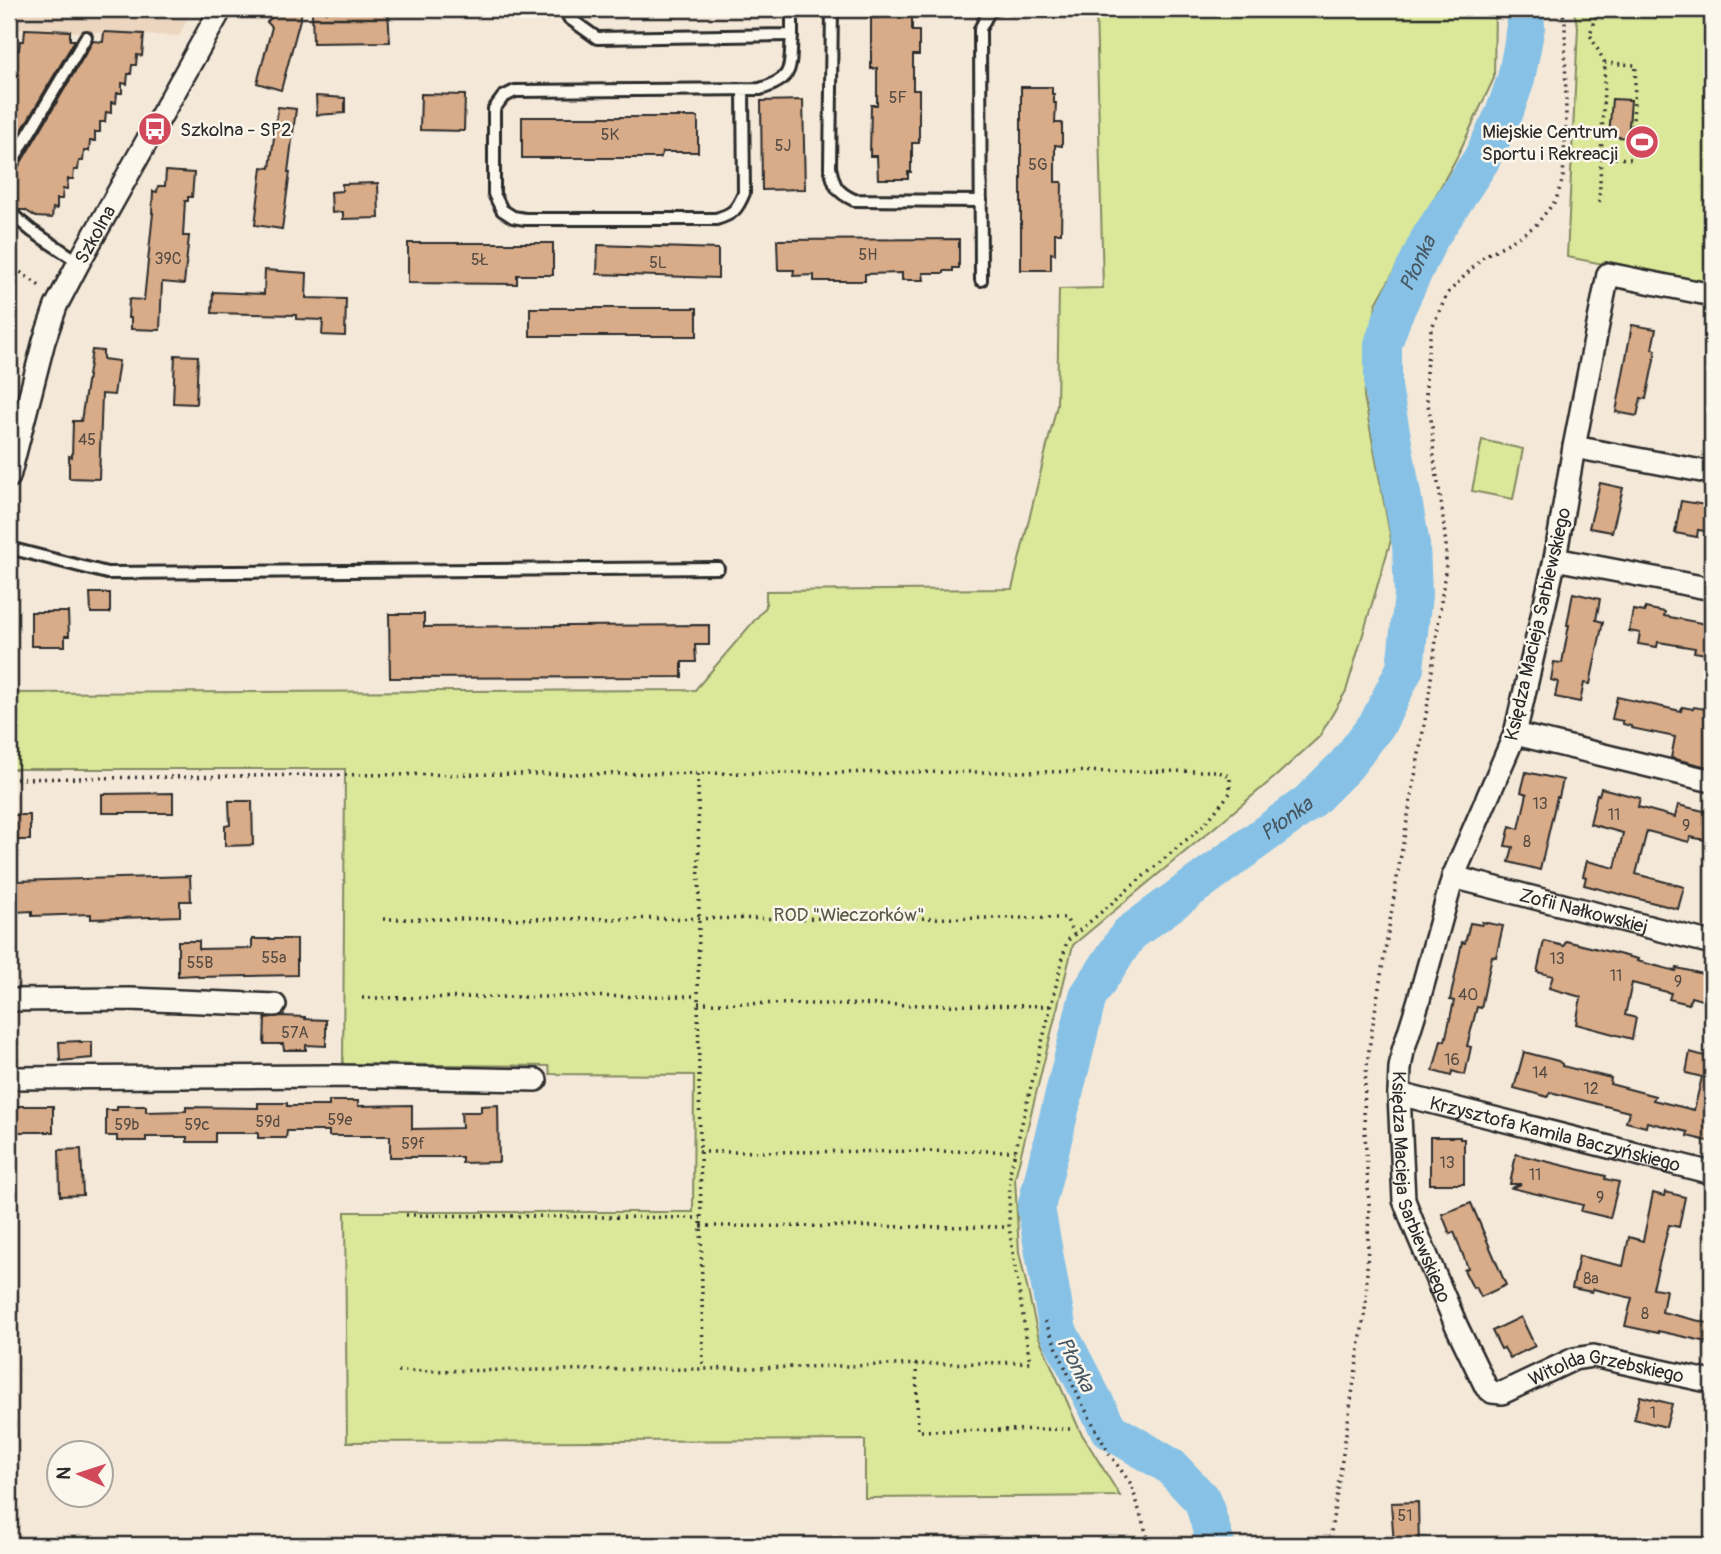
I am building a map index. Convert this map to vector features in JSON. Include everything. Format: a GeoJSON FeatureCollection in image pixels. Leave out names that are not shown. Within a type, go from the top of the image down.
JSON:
{"type":"FeatureCollection","features":[{"type":"Feature","properties":{"kind":"street","name":"Szkolna"},"geometry":{"type":"LineString","coordinates":[[9,477],[44,341],[56,306],[221,9]]}},
{"type":"Feature","properties":{"kind":"street","name":"Księdza Macieja Sarbiewskiego"},"geometry":{"type":"LineString","coordinates":[[1502,1393],[1492,1392],[1486,1387],[1457,1327],[1404,1200],[1399,1094],[1403,1051],[1453,877],[1515,734],[1555,559],[1608,274],[1712,295]]}},
{"type":"Feature","properties":{"kind":"street"},"geometry":{"type":"LineString","coordinates":[[1574,447],[1712,473]]}},
{"type":"Feature","properties":{"kind":"street"},"geometry":{"type":"LineString","coordinates":[[1555,559],[1712,589]]}},
{"type":"Feature","properties":{"kind":"street"},"geometry":{"type":"LineString","coordinates":[[1515,734],[1712,781]]}},
{"type":"Feature","properties":{"kind":"street","name":"Zofii Nałkowskiej"},"geometry":{"type":"LineString","coordinates":[[1453,877],[1712,943]]}},
{"type":"Feature","properties":{"kind":"street"},"geometry":{"type":"LineString","coordinates":[[9,1000],[130,999],[275,1005]]}},
{"type":"Feature","properties":{"kind":"street"},"geometry":{"type":"LineString","coordinates":[[9,1078],[336,1076],[536,1080]]}},
{"type":"Feature","properties":{"kind":"street","name":"Krzysztofa Kamila Baczyńskiego"},"geometry":{"type":"LineString","coordinates":[[1399,1094],[1712,1173]]}},
{"type":"Feature","properties":{"kind":"street","name":"Witolda Grzebskiego"},"geometry":{"type":"LineString","coordinates":[[1502,1393],[1584,1356],[1712,1382]]}},
{"type":"Feature","properties":{"kind":"lane"},"geometry":{"type":"LineString","coordinates":[[568,9],[569,19],[597,38],[792,35]]}},
{"type":"Feature","properties":{"kind":"lane"},"geometry":{"type":"LineString","coordinates":[[743,89],[744,193],[738,206],[729,215],[716,219],[525,219],[513,217],[502,210],[494,194],[494,109],[503,97],[515,92],[743,89],[760,89],[774,85],[786,76],[790,64],[792,9]]}},
{"type":"Feature","properties":{"kind":"lane"},"geometry":{"type":"LineString","coordinates":[[832,9],[830,166],[834,185],[842,194],[853,200],[981,201]]}},
{"type":"Feature","properties":{"kind":"lane"},"geometry":{"type":"LineString","coordinates":[[981,280],[980,29],[989,12],[995,9]]}},
{"type":"Feature","properties":{"kind":"lane"},"geometry":{"type":"LineString","coordinates":[[9,167],[86,37]]}},
{"type":"Feature","properties":{"kind":"lane"},"geometry":{"type":"LineString","coordinates":[[9,212],[32,232],[79,261]]}},
{"type":"Feature","properties":{"kind":"lane"},"geometry":{"type":"LineString","coordinates":[[9,548],[107,573],[718,568]]}},
{"type":"Feature","properties":{"kind":"path"},"geometry":{"type":"LineString","coordinates":[[1329,1545],[1366,1303],[1369,1204],[1364,1116],[1365,1082],[1396,879],[1427,709],[1446,564],[1442,507],[1426,394],[1426,369],[1432,329],[1448,293],[1484,256],[1535,226],[1556,200],[1563,178],[1566,118],[1565,23],[1562,9]]}},
{"type":"Feature","properties":{"kind":"path"},"geometry":{"type":"LineString","coordinates":[[1597,9],[1590,35],[1605,63],[1599,206]]}},
{"type":"Feature","properties":{"kind":"path"},"geometry":{"type":"LineString","coordinates":[[1650,9],[1658,9]]}},
{"type":"Feature","properties":{"kind":"path"},"geometry":{"type":"LineString","coordinates":[[1601,157],[1631,159],[1636,65],[1605,63]]}},
{"type":"Feature","properties":{"kind":"path"},"geometry":{"type":"LineString","coordinates":[[9,264],[46,291]]}},
{"type":"Feature","properties":{"kind":"path"},"geometry":{"type":"LineString","coordinates":[[9,779],[1216,771],[1230,776],[1230,793],[1204,825],[1067,941],[1010,1172],[1009,1227],[1030,1362],[703,1369],[398,1371]]}},
{"type":"Feature","properties":{"kind":"path"},"geometry":{"type":"LineString","coordinates":[[698,774],[699,1152],[703,1369]]}},
{"type":"Feature","properties":{"kind":"path"},"geometry":{"type":"LineString","coordinates":[[383,919],[1066,918],[1074,934]]}},
{"type":"Feature","properties":{"kind":"path"},"geometry":{"type":"LineString","coordinates":[[362,998],[698,996]]}},
{"type":"Feature","properties":{"kind":"path"},"geometry":{"type":"LineString","coordinates":[[698,1003],[1051,1006]]}},
{"type":"Feature","properties":{"kind":"path"},"geometry":{"type":"LineString","coordinates":[[699,1152],[1015,1152]]}},
{"type":"Feature","properties":{"kind":"path"},"geometry":{"type":"LineString","coordinates":[[406,1216],[701,1218]]}},
{"type":"Feature","properties":{"kind":"path"},"geometry":{"type":"LineString","coordinates":[[701,1226],[1009,1227]]}},
{"type":"Feature","properties":{"kind":"path"},"geometry":{"type":"LineString","coordinates":[[1045,1321],[1089,1417],[1108,1452],[1131,1484],[1150,1545]]}},
{"type":"Feature","properties":{"kind":"path"},"geometry":{"type":"LineString","coordinates":[[916,1364],[918,1431],[1073,1429]]}},
{"type":"Feature","properties":{"kind":"shaded area"},"geometry":{"type":"Polygon","coordinates":[[[9,9],[192,9],[179,36],[9,29],[9,9]]]}},
{"type":"Feature","properties":{"kind":"green space","name":"ROD \"Wieczorków\""},"geometry":{"type":"Polygon","coordinates":[[[1096,9],[1495,9],[1494,78],[1457,157],[1376,304],[1364,396],[1391,540],[1346,691],[1319,737],[1275,777],[1073,945],[1015,1178],[1019,1252],[1038,1335],[1080,1431],[1120,1496],[865,1498],[865,1440],[347,1442],[345,1212],[693,1212],[694,1075],[550,1074],[549,1066],[343,1064],[345,769],[9,769],[9,693],[695,690],[766,607],[766,591],[1012,589],[1057,405],[1059,289],[1103,288],[1096,9]]]}},
{"type":"Feature","properties":{"kind":"green space","name":"Miejskie Centrum Sportu i Rekreacji"},"geometry":{"type":"Polygon","coordinates":[[[1573,9],[1712,9],[1712,285],[1567,257],[1578,27],[1573,9]]]}},
{"type":"Feature","properties":{"kind":"green space"},"geometry":{"type":"Polygon","coordinates":[[[1482,440],[1523,449],[1513,499],[1472,491],[1482,440]]]}},
{"type":"Feature","properties":{"kind":"building"},"geometry":{"type":"Polygon","coordinates":[[[878,9],[911,9],[912,31],[919,31],[919,55],[913,55],[913,90],[919,90],[919,143],[912,143],[911,172],[908,172],[908,179],[878,179],[877,156],[870,156],[871,105],[877,105],[877,68],[871,69],[871,18],[878,18],[878,9]]]}},
{"type":"Feature","properties":{"kind":"building"},"geometry":{"type":"Polygon","coordinates":[[[388,11],[390,42],[313,43],[312,12],[388,11]]]}},
{"type":"Feature","properties":{"kind":"building"},"geometry":{"type":"Polygon","coordinates":[[[277,12],[302,12],[281,90],[257,83],[272,27],[267,22],[277,12]]]}},
{"type":"Feature","properties":{"kind":"building"},"geometry":{"type":"Polygon","coordinates":[[[25,29],[70,31],[70,40],[75,40],[9,152],[9,59],[14,59],[14,50],[19,50],[20,41],[24,41],[25,29]]]}},
{"type":"Feature","properties":{"kind":"building"},"geometry":{"type":"Polygon","coordinates":[[[104,32],[144,34],[142,56],[137,55],[136,65],[132,65],[131,74],[128,74],[127,84],[122,83],[122,93],[117,93],[116,103],[111,102],[111,113],[106,112],[105,122],[100,122],[100,132],[95,132],[95,141],[90,141],[89,151],[84,151],[83,161],[79,161],[78,170],[74,170],[73,179],[68,179],[62,199],[57,199],[57,209],[53,208],[52,218],[36,217],[25,210],[19,210],[9,204],[9,175],[16,171],[93,41],[103,42],[104,32]]]}},
{"type":"Feature","properties":{"kind":"building"},"geometry":{"type":"Polygon","coordinates":[[[1021,87],[1052,87],[1056,103],[1055,123],[1062,123],[1062,146],[1055,145],[1055,182],[1062,182],[1061,233],[1055,233],[1055,254],[1051,253],[1051,270],[1021,270],[1021,87]]]}},
{"type":"Feature","properties":{"kind":"building"},"geometry":{"type":"Polygon","coordinates":[[[421,94],[465,95],[464,131],[420,130],[421,94]]]}},
{"type":"Feature","properties":{"kind":"building"},"geometry":{"type":"Polygon","coordinates":[[[316,96],[345,98],[345,113],[317,115],[316,96]]]}},
{"type":"Feature","properties":{"kind":"building"},"geometry":{"type":"Polygon","coordinates":[[[1612,99],[1631,100],[1628,138],[1609,136],[1612,99]]]}},
{"type":"Feature","properties":{"kind":"building"},"geometry":{"type":"Polygon","coordinates":[[[803,100],[805,189],[762,190],[761,101],[803,100]]]}},
{"type":"Feature","properties":{"kind":"building"},"geometry":{"type":"Polygon","coordinates":[[[278,107],[296,109],[282,229],[255,225],[262,167],[270,168],[278,107]]]}},
{"type":"Feature","properties":{"kind":"building"},"geometry":{"type":"Polygon","coordinates":[[[522,117],[698,117],[698,152],[663,152],[660,158],[522,158],[522,117]]]}},
{"type":"Feature","properties":{"kind":"building"},"geometry":{"type":"Polygon","coordinates":[[[166,171],[194,173],[192,197],[185,201],[183,236],[189,236],[184,284],[162,282],[160,330],[131,329],[131,318],[128,318],[129,299],[144,300],[153,191],[157,192],[158,186],[165,186],[166,171]]]}},
{"type":"Feature","properties":{"kind":"building"},"geometry":{"type":"Polygon","coordinates":[[[378,183],[379,218],[343,219],[343,212],[332,213],[331,192],[342,191],[342,184],[378,183]]]}},
{"type":"Feature","properties":{"kind":"building"},"geometry":{"type":"Polygon","coordinates":[[[959,239],[959,268],[944,273],[923,273],[924,280],[902,280],[902,273],[865,274],[865,281],[814,281],[814,275],[793,276],[794,270],[778,270],[777,240],[959,239]]]}},
{"type":"Feature","properties":{"kind":"building"},"geometry":{"type":"Polygon","coordinates":[[[408,243],[553,243],[553,275],[517,275],[517,284],[408,283],[408,243]]]}},
{"type":"Feature","properties":{"kind":"building"},"geometry":{"type":"Polygon","coordinates":[[[598,245],[718,249],[718,278],[597,274],[598,245]]]}},
{"type":"Feature","properties":{"kind":"building"},"geometry":{"type":"Polygon","coordinates":[[[265,270],[307,273],[306,298],[346,299],[345,336],[322,335],[323,320],[296,319],[296,315],[212,313],[213,292],[264,294],[265,270]]]}},
{"type":"Feature","properties":{"kind":"building"},"geometry":{"type":"Polygon","coordinates":[[[530,308],[697,308],[697,336],[530,336],[530,308]]]}},
{"type":"Feature","properties":{"kind":"building"},"geometry":{"type":"Polygon","coordinates":[[[1632,325],[1656,329],[1652,349],[1656,350],[1646,399],[1641,398],[1637,416],[1616,412],[1632,325]]]}},
{"type":"Feature","properties":{"kind":"building"},"geometry":{"type":"Polygon","coordinates":[[[92,350],[103,351],[103,359],[119,361],[114,395],[102,394],[99,479],[69,478],[73,421],[81,421],[92,350]]]}},
{"type":"Feature","properties":{"kind":"building"},"geometry":{"type":"Polygon","coordinates":[[[175,355],[198,356],[196,404],[173,403],[175,355]]]}},
{"type":"Feature","properties":{"kind":"building"},"geometry":{"type":"Polygon","coordinates":[[[1600,483],[1623,488],[1612,532],[1589,528],[1600,483]]]}},
{"type":"Feature","properties":{"kind":"building"},"geometry":{"type":"Polygon","coordinates":[[[1681,501],[1712,506],[1712,532],[1698,530],[1697,537],[1675,533],[1681,501]]]}},
{"type":"Feature","properties":{"kind":"building"},"geometry":{"type":"Polygon","coordinates":[[[90,593],[110,593],[110,613],[91,613],[90,593]]]}},
{"type":"Feature","properties":{"kind":"building"},"geometry":{"type":"Polygon","coordinates":[[[1573,593],[1600,599],[1596,620],[1603,622],[1590,684],[1584,683],[1580,702],[1555,697],[1558,682],[1551,680],[1554,662],[1562,663],[1573,593]]]}},
{"type":"Feature","properties":{"kind":"building"},"geometry":{"type":"Polygon","coordinates":[[[1645,608],[1665,612],[1664,616],[1712,625],[1712,655],[1694,652],[1695,648],[1658,642],[1657,647],[1638,644],[1640,633],[1629,631],[1633,610],[1645,612],[1645,608]]]}},
{"type":"Feature","properties":{"kind":"building"},"geometry":{"type":"Polygon","coordinates":[[[31,612],[68,612],[69,636],[65,636],[65,646],[31,646],[31,612]]]}},
{"type":"Feature","properties":{"kind":"building"},"geometry":{"type":"Polygon","coordinates":[[[389,614],[424,614],[424,627],[709,625],[709,645],[695,645],[696,662],[682,662],[682,677],[390,678],[389,614]]]}},
{"type":"Feature","properties":{"kind":"building"},"geometry":{"type":"Polygon","coordinates":[[[1617,697],[1681,711],[1682,707],[1712,710],[1712,768],[1671,758],[1675,737],[1631,728],[1623,724],[1623,721],[1612,719],[1617,697]]]}},
{"type":"Feature","properties":{"kind":"building"},"geometry":{"type":"Polygon","coordinates":[[[1526,772],[1563,780],[1540,870],[1509,862],[1513,847],[1505,846],[1510,826],[1519,829],[1527,794],[1521,792],[1526,772]]]}},
{"type":"Feature","properties":{"kind":"building"},"geometry":{"type":"Polygon","coordinates":[[[1601,788],[1640,798],[1638,807],[1675,817],[1678,805],[1712,813],[1705,840],[1690,837],[1689,842],[1647,831],[1636,874],[1684,887],[1678,909],[1584,885],[1586,877],[1583,876],[1587,861],[1615,868],[1623,833],[1590,824],[1601,788]]]}},
{"type":"Feature","properties":{"kind":"building"},"geometry":{"type":"Polygon","coordinates":[[[173,793],[173,813],[102,813],[102,794],[173,793]]]}},
{"type":"Feature","properties":{"kind":"building"},"geometry":{"type":"Polygon","coordinates":[[[229,801],[252,801],[253,845],[225,846],[225,826],[230,825],[229,801]]]}},
{"type":"Feature","properties":{"kind":"building"},"geometry":{"type":"Polygon","coordinates":[[[9,815],[30,815],[30,840],[9,840],[9,815]]]}},
{"type":"Feature","properties":{"kind":"building"},"geometry":{"type":"Polygon","coordinates":[[[190,876],[191,901],[180,901],[180,916],[91,919],[91,914],[32,916],[32,911],[15,912],[14,881],[190,876]]]}},
{"type":"Feature","properties":{"kind":"building"},"geometry":{"type":"Polygon","coordinates":[[[1482,922],[1503,926],[1496,957],[1492,956],[1481,1008],[1477,1007],[1467,1046],[1471,1047],[1465,1075],[1452,1071],[1451,1076],[1433,1071],[1441,1040],[1445,1041],[1454,1001],[1450,1000],[1462,942],[1465,943],[1470,923],[1482,925],[1482,922]]]}},
{"type":"Feature","properties":{"kind":"building"},"geometry":{"type":"Polygon","coordinates":[[[252,939],[297,939],[297,975],[178,976],[178,941],[199,941],[199,949],[252,948],[252,939]]]}},
{"type":"Feature","properties":{"kind":"building"},"geometry":{"type":"Polygon","coordinates":[[[1544,941],[1564,946],[1566,941],[1676,971],[1677,968],[1712,976],[1712,1003],[1691,997],[1689,1004],[1669,999],[1671,993],[1632,983],[1625,1015],[1636,1018],[1632,1039],[1576,1024],[1581,997],[1549,988],[1553,976],[1537,972],[1544,941]]]}},
{"type":"Feature","properties":{"kind":"building"},"geometry":{"type":"Polygon","coordinates":[[[281,1016],[326,1020],[326,1046],[306,1045],[306,1050],[284,1050],[283,1044],[264,1044],[265,1018],[281,1016]]]}},
{"type":"Feature","properties":{"kind":"building"},"geometry":{"type":"Polygon","coordinates":[[[59,1042],[92,1042],[92,1058],[60,1061],[59,1042]]]}},
{"type":"Feature","properties":{"kind":"building"},"geometry":{"type":"Polygon","coordinates":[[[1524,1052],[1558,1061],[1562,1066],[1611,1078],[1610,1084],[1655,1096],[1653,1100],[1694,1110],[1702,1077],[1686,1073],[1690,1052],[1712,1058],[1712,1142],[1687,1136],[1688,1132],[1647,1122],[1646,1127],[1626,1122],[1629,1112],[1550,1092],[1548,1097],[1514,1088],[1524,1052]]]}},
{"type":"Feature","properties":{"kind":"building"},"geometry":{"type":"Polygon","coordinates":[[[329,1101],[358,1101],[358,1106],[412,1105],[412,1129],[462,1128],[461,1112],[481,1112],[481,1106],[498,1105],[499,1162],[462,1163],[462,1157],[390,1157],[390,1136],[329,1136],[329,1131],[287,1131],[286,1138],[258,1138],[258,1133],[215,1133],[215,1142],[187,1142],[187,1137],[146,1137],[146,1141],[117,1141],[117,1136],[106,1136],[106,1110],[117,1110],[117,1106],[146,1106],[146,1112],[186,1111],[186,1107],[258,1108],[258,1103],[329,1106],[329,1101]]]}},
{"type":"Feature","properties":{"kind":"building"},"geometry":{"type":"Polygon","coordinates":[[[15,1106],[53,1106],[53,1132],[9,1130],[9,1109],[15,1106]]]}},
{"type":"Feature","properties":{"kind":"building"},"geometry":{"type":"Polygon","coordinates":[[[1430,1137],[1464,1139],[1464,1184],[1430,1184],[1430,1137]]]}},
{"type":"Feature","properties":{"kind":"building"},"geometry":{"type":"Polygon","coordinates":[[[81,1149],[83,1195],[60,1196],[59,1150],[81,1149]]]}},
{"type":"Feature","properties":{"kind":"building"},"geometry":{"type":"Polygon","coordinates":[[[1516,1154],[1606,1176],[1605,1179],[1619,1182],[1610,1218],[1581,1211],[1583,1205],[1512,1188],[1521,1184],[1510,1184],[1516,1154]]]}},
{"type":"Feature","properties":{"kind":"building"},"geometry":{"type":"Polygon","coordinates":[[[1665,1192],[1685,1197],[1679,1227],[1669,1225],[1653,1288],[1666,1290],[1662,1312],[1712,1324],[1712,1343],[1625,1326],[1632,1298],[1593,1289],[1592,1292],[1572,1288],[1579,1256],[1623,1266],[1629,1237],[1643,1241],[1653,1193],[1664,1196],[1665,1192]]]}},
{"type":"Feature","properties":{"kind":"building"},"geometry":{"type":"Polygon","coordinates":[[[1471,1203],[1506,1285],[1481,1297],[1464,1270],[1468,1268],[1454,1232],[1450,1234],[1442,1214],[1471,1203]]]}},
{"type":"Feature","properties":{"kind":"building"},"geometry":{"type":"Polygon","coordinates":[[[1521,1317],[1535,1346],[1510,1358],[1504,1348],[1501,1349],[1492,1331],[1521,1317]]]}},
{"type":"Feature","properties":{"kind":"building"},"geometry":{"type":"Polygon","coordinates":[[[1640,1396],[1672,1404],[1666,1427],[1634,1419],[1640,1396]]]}},
{"type":"Feature","properties":{"kind":"building"},"geometry":{"type":"Polygon","coordinates":[[[1418,1502],[1419,1545],[1394,1545],[1391,1503],[1418,1502]]]}},
{"type":"Feature","properties":{"kind":"waterway","name":"Płonka"},"geometry":{"type":"LineString","coordinates":[[1216,1545],[1203,1501],[1170,1466],[1109,1430],[1058,1331],[1036,1208],[1088,996],[1129,934],[1309,802],[1346,765],[1378,723],[1405,668],[1413,595],[1411,545],[1383,387],[1383,344],[1429,239],[1481,160],[1504,114],[1516,79],[1526,27],[1525,9]]}},
{"type":"Feature","properties":{"kind":"place","name":"Szkolna - SP2"},"geometry":{"type":"Point","coordinates":[155,129]}},
{"type":"Feature","properties":{"kind":"place","name":"Miejskie Centrum Sportu i Rekreacji"},"geometry":{"type":"Point","coordinates":[1642,142]}}]}
